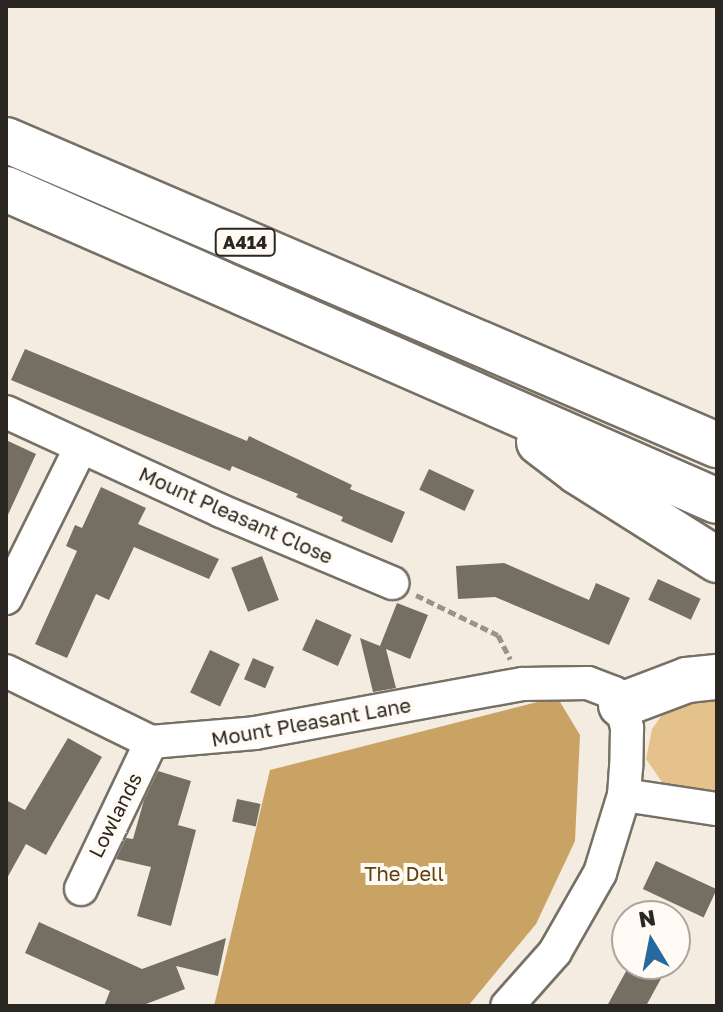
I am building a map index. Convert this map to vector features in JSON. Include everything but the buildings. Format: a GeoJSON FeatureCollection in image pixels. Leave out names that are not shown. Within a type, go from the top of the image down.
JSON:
{"type":"FeatureCollection","features":[{"type":"Feature","properties":{"kind":"highway","name":"A414"},"geometry":{"type":"LineString","coordinates":[[6,140],[717,445]]}},
{"type":"Feature","properties":{"kind":"highway","name":"A414"},"geometry":{"type":"LineString","coordinates":[[6,189],[717,501]]}},
{"type":"Feature","properties":{"kind":"highway","name":"A414"},"geometry":{"type":"LineString","coordinates":[[483,399],[578,472],[717,560]]}},
{"type":"Feature","properties":{"kind":"highway"},"geometry":{"type":"LineString","coordinates":[[621,705],[687,680],[717,677]]}},
{"type":"Feature","properties":{"kind":"street","name":"Mount Pleasant Close"},"geometry":{"type":"LineString","coordinates":[[6,412],[392,583]]}},
{"type":"Feature","properties":{"kind":"street"},"geometry":{"type":"LineString","coordinates":[[6,598],[81,447]]}},
{"type":"Feature","properties":{"kind":"street"},"geometry":{"type":"LineString","coordinates":[[6,671],[151,742]]}},
{"type":"Feature","properties":{"kind":"street","name":"Mount Pleasant Lane"},"geometry":{"type":"LineString","coordinates":[[151,742],[255,733],[523,684],[559,682],[601,686],[614,693],[621,705]]}},
{"type":"Feature","properties":{"kind":"street"},"geometry":{"type":"LineString","coordinates":[[507,1006],[555,952],[582,910],[600,873],[624,795],[627,728],[621,705]]}},
{"type":"Feature","properties":{"kind":"street","name":"Lowlands"},"geometry":{"type":"LineString","coordinates":[[81,889],[151,742]]}},
{"type":"Feature","properties":{"kind":"street"},"geometry":{"type":"LineString","coordinates":[[624,795],[717,809]]}},
{"type":"Feature","properties":{"kind":"path"},"geometry":{"type":"LineString","coordinates":[[392,583],[498,635],[523,684]]}},
{"type":"Feature","properties":{"kind":"shaded area"},"geometry":{"type":"Polygon","coordinates":[[[700,697],[717,697],[717,793],[664,785],[646,759],[652,729],[667,708],[700,697]]]}},
{"type":"Feature","properties":{"kind":"green space","name":"The Dell"},"geometry":{"type":"Polygon","coordinates":[[[557,697],[580,735],[575,841],[536,924],[468,1006],[214,1006],[270,770],[557,697]]]}}]}
